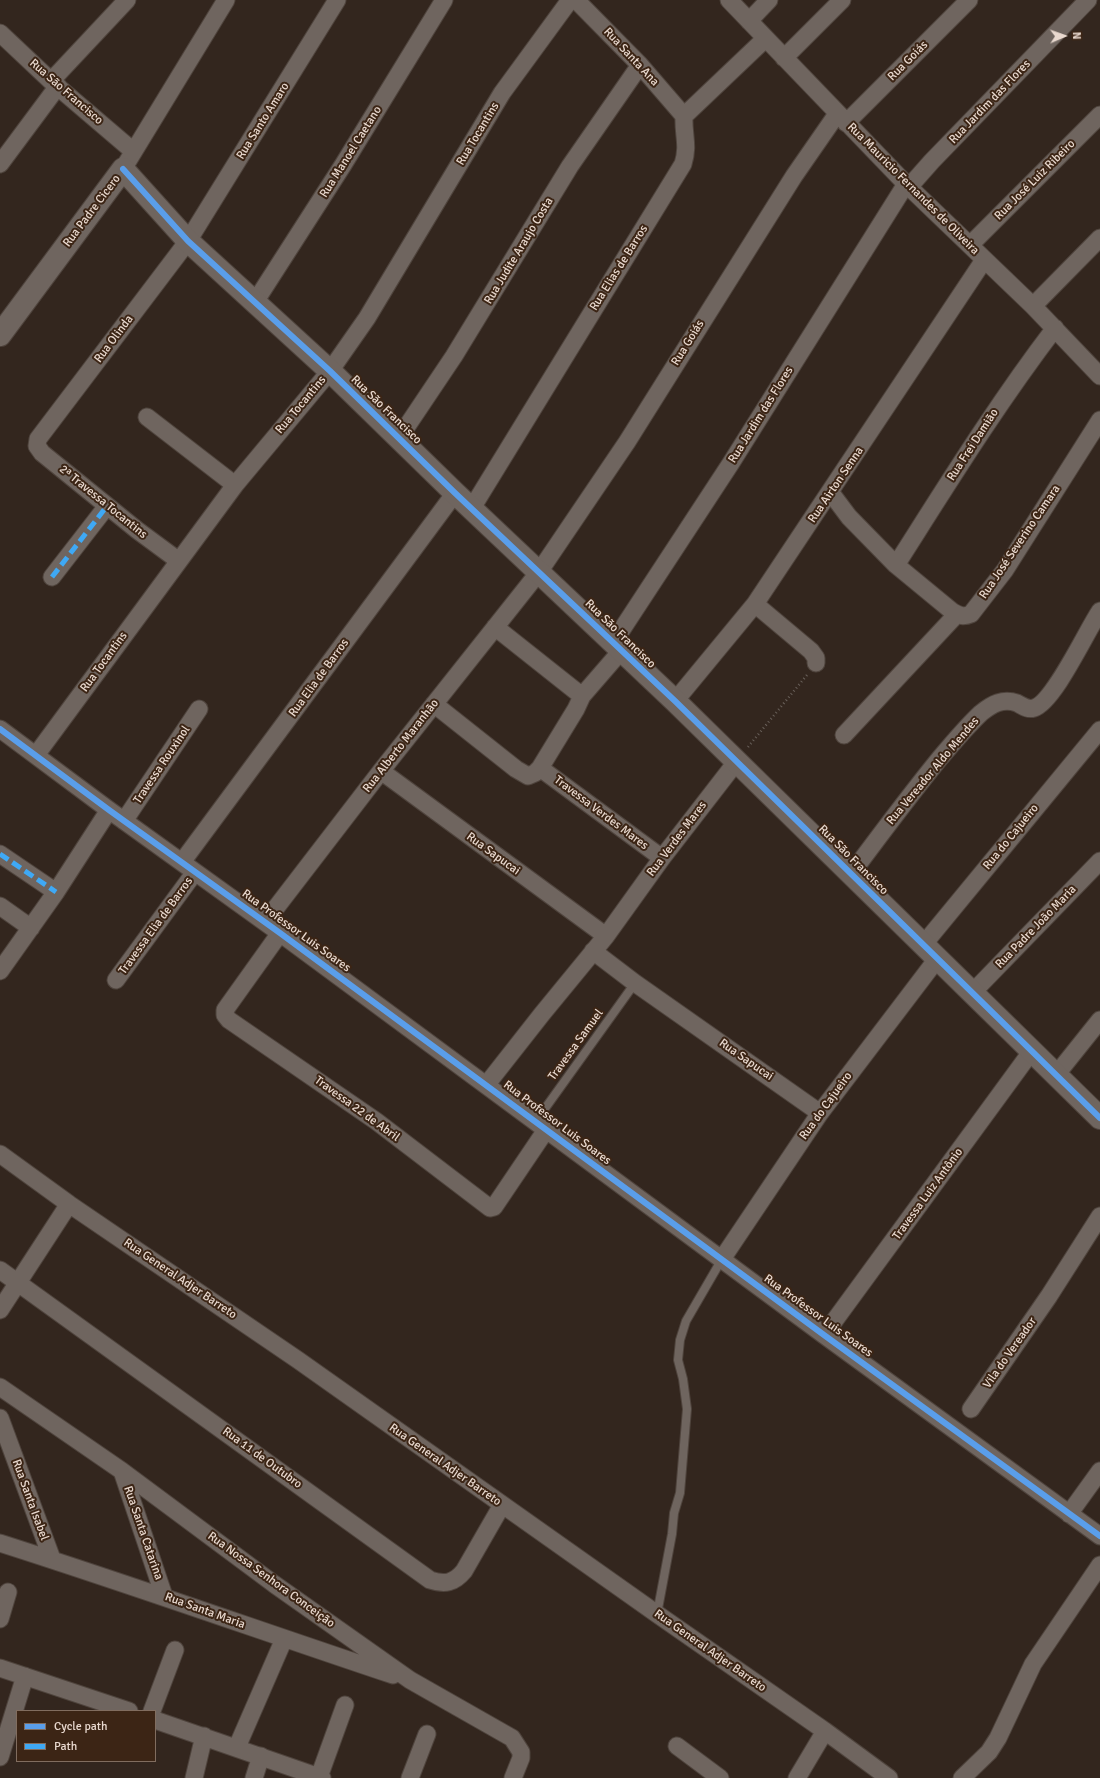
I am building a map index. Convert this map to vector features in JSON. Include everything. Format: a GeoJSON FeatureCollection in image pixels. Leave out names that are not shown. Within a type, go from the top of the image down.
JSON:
{"type":"FeatureCollection","features":[{"type":"Feature","properties":{"kind":"street"},"geometry":{"type":"LineString","coordinates":[[0,164],[55,84],[119,7],[127,0]]}},
{"type":"Feature","properties":{"kind":"street","name":"Rua Padre Cicero"},"geometry":{"type":"LineString","coordinates":[[0,335],[128,160],[226,0]]}},
{"type":"Feature","properties":{"kind":"street","name":"Rua Santo Amaro"},"geometry":{"type":"LineString","coordinates":[[188,241],[337,0]]}},
{"type":"Feature","properties":{"kind":"street","name":"Rua Manoel Caetano"},"geometry":{"type":"LineString","coordinates":[[255,302],[343,165],[444,0]]}},
{"type":"Feature","properties":{"kind":"street","name":"Rua Tocantins"},"geometry":{"type":"LineString","coordinates":[[36,755],[235,485],[330,371],[367,318],[502,93],[570,0]]}},
{"type":"Feature","properties":{"kind":"street","name":"Rua Santa Ana"},"geometry":{"type":"LineString","coordinates":[[576,0],[640,65],[684,116]]}},
{"type":"Feature","properties":{"kind":"street","name":"Rua Mauricio Fernandes de Oliveira"},"geometry":{"type":"LineString","coordinates":[[729,0],[908,186],[1098,370]]}},
{"type":"Feature","properties":{"kind":"street"},"geometry":{"type":"LineString","coordinates":[[749,21],[769,0]]}},
{"type":"Feature","properties":{"kind":"street"},"geometry":{"type":"LineString","coordinates":[[784,58],[842,0]]}},
{"type":"Feature","properties":{"kind":"street","name":"Rua Goiás"},"geometry":{"type":"LineString","coordinates":[[539,572],[627,442],[790,183],[842,119],[969,0]]}},
{"type":"Feature","properties":{"kind":"street","name":"Rua Jardim das Flores"},"geometry":{"type":"LineString","coordinates":[[540,768],[576,710],[582,696],[617,647],[731,463],[908,186],[1088,0]]}},
{"type":"Feature","properties":{"kind":"street","name":"Rua São Francisco"},"geometry":{"type":"LineString","coordinates":[[0,33],[55,84],[128,160],[188,241],[330,371],[455,493],[675,701],[1031,1052],[1100,1118]]}},
{"type":"Feature","properties":{"kind":"street"},"geometry":{"type":"LineString","coordinates":[[684,116],[765,39]]}},
{"type":"Feature","properties":{"kind":"street","name":"Rua Judite Araujo Costa"},"geometry":{"type":"LineString","coordinates":[[399,438],[454,356],[570,166],[640,65]]}},
{"type":"Feature","properties":{"kind":"street","name":"Rua José Luiz Ribeiro"},"geometry":{"type":"LineString","coordinates":[[970,245],[1100,115]]}},
{"type":"Feature","properties":{"kind":"street","name":"Rua Elias de Barros"},"geometry":{"type":"LineString","coordinates":[[472,508],[683,164],[687,147],[684,116]]}},
{"type":"Feature","properties":{"kind":"street"},"geometry":{"type":"LineString","coordinates":[[1033,306],[1100,238]]}},
{"type":"Feature","properties":{"kind":"street","name":"Rua Olinda"},"geometry":{"type":"LineString","coordinates":[[39,437],[188,241]]}},
{"type":"Feature","properties":{"kind":"street","name":"Rua Airton Senna"},"geometry":{"type":"LineString","coordinates":[[675,701],[755,604],[831,493],[984,260]]}},
{"type":"Feature","properties":{"kind":"street","name":"Rua Frei Damião"},"geometry":{"type":"LineString","coordinates":[[896,565],[970,448],[1023,370],[1055,328]]}},
{"type":"Feature","properties":{"kind":"street"},"geometry":{"type":"LineString","coordinates":[[147,416],[235,485]]}},
{"type":"Feature","properties":{"kind":"street","name":"Rua José Severino Camara"},"geometry":{"type":"LineString","coordinates":[[957,614],[963,616],[971,614],[1005,570],[1100,420]]}},
{"type":"Feature","properties":{"kind":"street","name":"2ª Travessa Tocantins"},"geometry":{"type":"LineString","coordinates":[[39,437],[37,445],[42,453],[107,506],[179,561]]}},
{"type":"Feature","properties":{"kind":"street","name":"Rua Elia de Barros"},"geometry":{"type":"LineString","coordinates":[[189,867],[455,493]]}},
{"type":"Feature","properties":{"kind":"street"},"geometry":{"type":"LineString","coordinates":[[831,493],[849,517],[896,565],[957,614],[844,735]]}},
{"type":"Feature","properties":{"kind":"street"},"geometry":{"type":"LineString","coordinates":[[52,577],[107,506]]}},
{"type":"Feature","properties":{"kind":"street","name":"Rua Alberto Maranhão"},"geometry":{"type":"LineString","coordinates":[[265,922],[381,771],[539,572]]}},
{"type":"Feature","properties":{"kind":"street"},"geometry":{"type":"LineString","coordinates":[[755,604],[811,651],[816,658],[816,663]]}},
{"type":"Feature","properties":{"kind":"street","name":"Rua Vereador Aldo Mendes"},"geometry":{"type":"LineString","coordinates":[[851,874],[930,770],[980,714],[990,706],[1002,701],[1011,702],[1029,708],[1039,705],[1046,699],[1057,685],[1100,611]]}},
{"type":"Feature","properties":{"kind":"street"},"geometry":{"type":"LineString","coordinates":[[496,627],[582,696]]}},
{"type":"Feature","properties":{"kind":"street"},"geometry":{"type":"LineString","coordinates":[[434,704],[516,769],[528,776],[535,774],[540,768]]}},
{"type":"Feature","properties":{"kind":"street","name":"Travessa Rouxinol"},"geometry":{"type":"LineString","coordinates":[[124,821],[200,709]]}},
{"type":"Feature","properties":{"kind":"street","name":"Rua Professor Luis Soares"},"geometry":{"type":"LineString","coordinates":[[0,729],[124,821],[487,1084],[541,1126],[824,1335],[1100,1536]]}},
{"type":"Feature","properties":{"kind":"street","name":"Rua do Cajueiro"},"geometry":{"type":"LineString","coordinates":[[722,1259],[930,952],[1100,730]]}},
{"type":"Feature","properties":{"kind":"street","name":"Rua Verdes Mares"},"geometry":{"type":"LineString","coordinates":[[487,1084],[606,936],[662,858],[737,761]]}},
{"type":"Feature","properties":{"kind":"street","name":"Travessa Verdes Mares"},"geometry":{"type":"LineString","coordinates":[[540,768],[662,858]]}},
{"type":"Feature","properties":{"kind":"street","name":"Rua Sapucai"},"geometry":{"type":"LineString","coordinates":[[381,771],[606,936]]}},
{"type":"Feature","properties":{"kind":"street"},"geometry":{"type":"LineString","coordinates":[[0,971],[56,892],[109,810]]}},
{"type":"Feature","properties":{"kind":"street"},"geometry":{"type":"LineString","coordinates":[[0,854],[56,892]]}},
{"type":"Feature","properties":{"kind":"street","name":"Travessa Elia de Barros"},"geometry":{"type":"LineString","coordinates":[[116,980],[189,867]]}},
{"type":"Feature","properties":{"kind":"street","name":"Rua Padre João Maria"},"geometry":{"type":"LineString","coordinates":[[972,993],[1098,870]]}},
{"type":"Feature","properties":{"kind":"street"},"geometry":{"type":"LineString","coordinates":[[0,906],[31,928]]}},
{"type":"Feature","properties":{"kind":"street","name":"Travessa 22 de Abril"},"geometry":{"type":"LineString","coordinates":[[280,933],[225,1010],[225,1015],[229,1020],[376,1121],[490,1208],[494,1207],[541,1126]]}},
{"type":"Feature","properties":{"kind":"street","name":"Rua Sapucai"},"geometry":{"type":"LineString","coordinates":[[594,951],[635,983],[820,1113]]}},
{"type":"Feature","properties":{"kind":"street"},"geometry":{"type":"LineString","coordinates":[[1056,1075],[1100,1020]]}},
{"type":"Feature","properties":{"kind":"street","name":"Travessa Luiz Antônio"},"geometry":{"type":"LineString","coordinates":[[824,1335],[1031,1052]]}},
{"type":"Feature","properties":{"kind":"street","name":"Rua General Adjer Barreto"},"geometry":{"type":"LineString","coordinates":[[0,1154],[70,1204],[298,1360],[825,1731],[889,1778]]}},
{"type":"Feature","properties":{"kind":"street"},"geometry":{"type":"LineString","coordinates":[[0,1310],[70,1204]]}},
{"type":"Feature","properties":{"kind":"street","name":"Vila do Vereador"},"geometry":{"type":"LineString","coordinates":[[971,1409],[1049,1296],[1100,1216]]}},
{"type":"Feature","properties":{"kind":"street","name":"Rua 11 de Outubro"},"geometry":{"type":"LineString","coordinates":[[0,1270],[430,1580],[439,1583],[449,1583],[457,1579],[464,1572],[502,1505]]}},
{"type":"Feature","properties":{"kind":"street","name":"Rua Nossa Senhora Conceição"},"geometry":{"type":"LineString","coordinates":[[0,1387],[122,1471],[274,1584],[410,1680],[512,1738],[521,1752],[521,1758],[513,1778]]}},
{"type":"Feature","properties":{"kind":"street","name":"Rua Santa Isabel"},"geometry":{"type":"LineString","coordinates":[[0,1418],[52,1559]]}},
{"type":"Feature","properties":{"kind":"street","name":"Rua Santa Catarina"},"geometry":{"type":"LineString","coordinates":[[122,1471],[164,1596]]}},
{"type":"Feature","properties":{"kind":"street"},"geometry":{"type":"LineString","coordinates":[[1069,1514],[1100,1471]]}},
{"type":"Feature","properties":{"kind":"street","name":"Rua Santa Maria"},"geometry":{"type":"LineString","coordinates":[[0,1543],[164,1596],[284,1639],[410,1680]]}},
{"type":"Feature","properties":{"kind":"street"},"geometry":{"type":"LineString","coordinates":[[962,1778],[989,1752],[998,1738],[1033,1664],[1100,1565]]}},
{"type":"Feature","properties":{"kind":"street"},"geometry":{"type":"LineString","coordinates":[[0,1619],[8,1592]]}},
{"type":"Feature","properties":{"kind":"street"},"geometry":{"type":"LineString","coordinates":[[236,1747],[284,1639]]}},
{"type":"Feature","properties":{"kind":"street"},"geometry":{"type":"LineString","coordinates":[[152,1710],[174,1650]]}},
{"type":"Feature","properties":{"kind":"street"},"geometry":{"type":"LineString","coordinates":[[0,1668],[126,1710]]}},
{"type":"Feature","properties":{"kind":"street"},"geometry":{"type":"LineString","coordinates":[[0,1758],[25,1676]]}},
{"type":"Feature","properties":{"kind":"street"},"geometry":{"type":"LineString","coordinates":[[156,1720],[236,1747],[312,1776],[345,1706]]}},
{"type":"Feature","properties":{"kind":"street"},"geometry":{"type":"LineString","coordinates":[[797,1778],[825,1731]]}},
{"type":"Feature","properties":{"kind":"street"},"geometry":{"type":"LineString","coordinates":[[410,1778],[426,1734]]}},
{"type":"Feature","properties":{"kind":"street"},"geometry":{"type":"LineString","coordinates":[[194,1778],[204,1736]]}},
{"type":"Feature","properties":{"kind":"street"},"geometry":{"type":"LineString","coordinates":[[677,1746],[720,1778]]}},
{"type":"Feature","properties":{"kind":"street"},"geometry":{"type":"LineString","coordinates":[[254,1778],[260,1756]]}},
{"type":"Feature","properties":{"kind":"lane","name":"Travessa Samuel"},"geometry":{"type":"LineString","coordinates":[[541,1126],[635,983]]}},
{"type":"Feature","properties":{"kind":"lane"},"geometry":{"type":"LineString","coordinates":[[657,1614],[672,1534],[674,1513],[680,1493],[687,1409],[683,1379],[678,1360],[680,1340],[686,1321],[722,1259]]}},
{"type":"Feature","properties":{"kind":"path"},"geometry":{"type":"LineString","coordinates":[[737,761],[816,663]]}},
{"type":"Feature","properties":{"kind":"marked path"},"geometry":{"type":"LineString","coordinates":[[52,577],[107,506]]}},
{"type":"Feature","properties":{"kind":"marked path"},"geometry":{"type":"LineString","coordinates":[[0,854],[56,892]]}},
{"type":"Feature","properties":{"kind":"cycle path"},"geometry":{"type":"LineString","coordinates":[[123,169],[188,241],[330,371],[455,493],[675,701],[1100,1118]]}},
{"type":"Feature","properties":{"kind":"cycle path"},"geometry":{"type":"LineString","coordinates":[[0,729],[1100,1536]]}}]}
